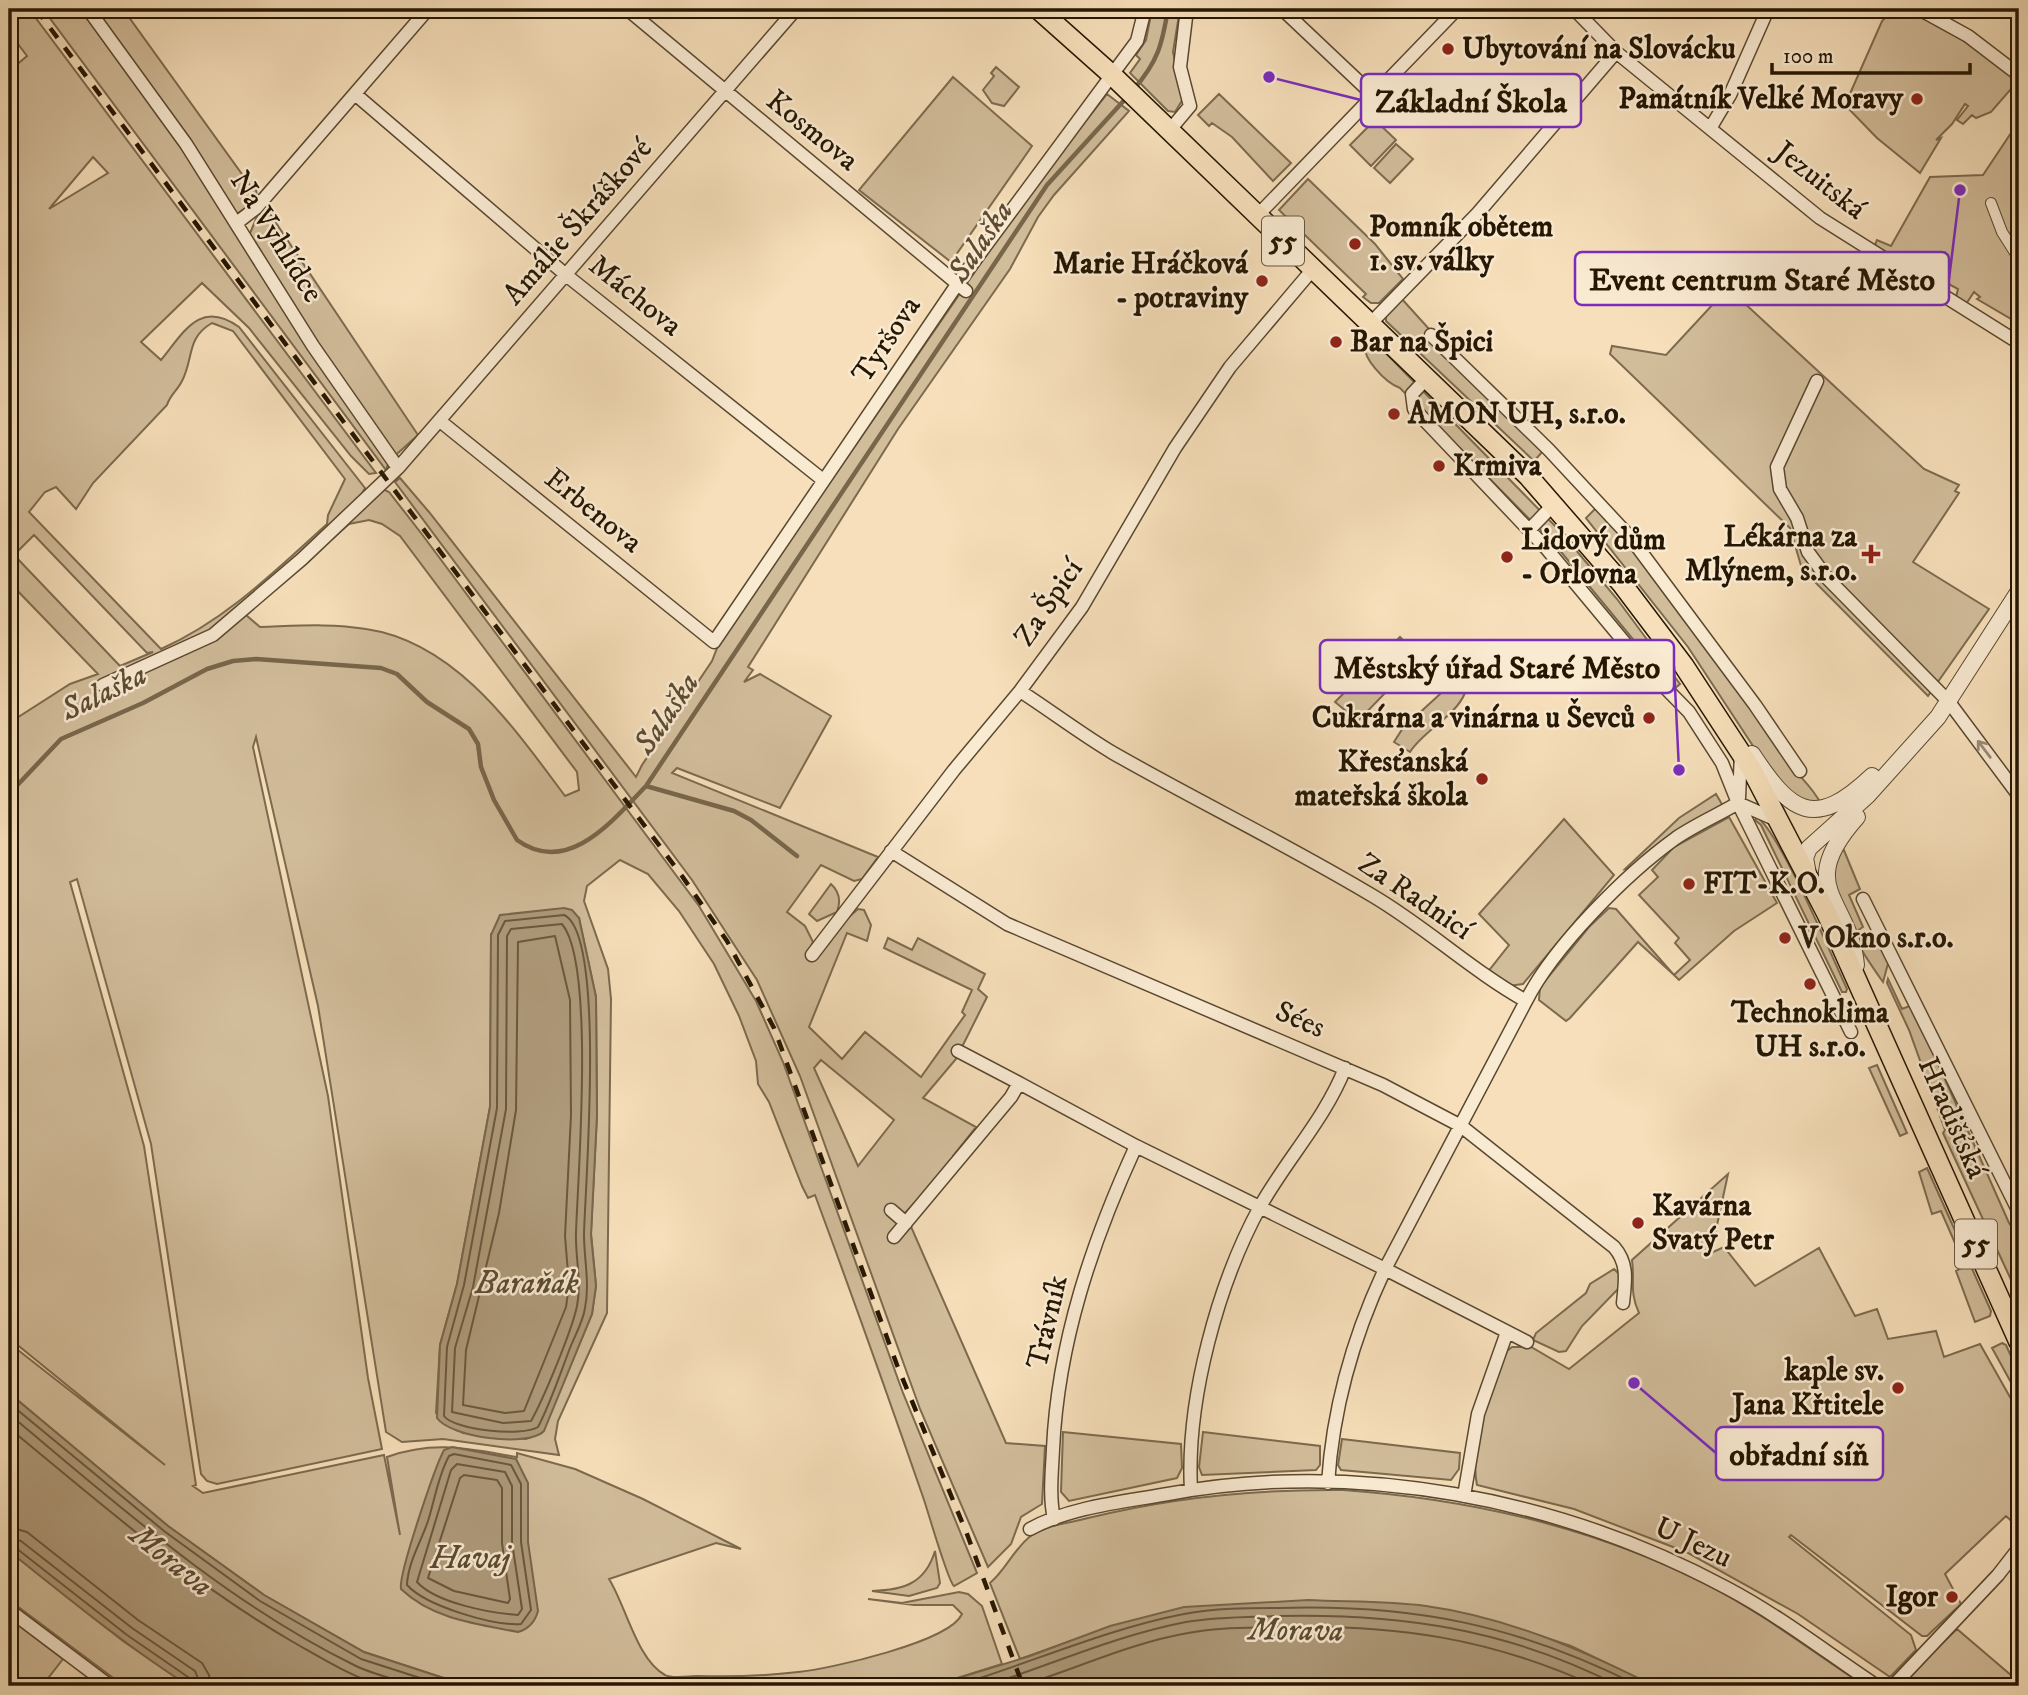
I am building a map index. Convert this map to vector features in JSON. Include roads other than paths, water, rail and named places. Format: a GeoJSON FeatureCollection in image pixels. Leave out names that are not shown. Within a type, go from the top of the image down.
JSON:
{"type":"FeatureCollection","features":[{"type":"Feature","properties":{"kind":"main road","name":"55"},"geometry":{"type":"LineString","coordinates":[[1038,9],[1116,78],[1554,504],[1622,584],[1734,742],[1780,821],[1808,877]]}},
{"type":"Feature","properties":{"kind":"main road","name":"Hradišťská"},"geometry":{"type":"LineString","coordinates":[[1808,877],[1856,975],[2019,1342]]}},
{"type":"Feature","properties":{"kind":"street"},"geometry":{"type":"LineString","coordinates":[[91,13],[105,9]]}},
{"type":"Feature","properties":{"kind":"street"},"geometry":{"type":"LineString","coordinates":[[237,222],[256,208],[428,9]]}},
{"type":"Feature","properties":{"kind":"street","name":"Kosmova"},"geometry":{"type":"LineString","coordinates":[[627,9],[724,93],[962,287]]}},
{"type":"Feature","properties":{"kind":"street","name":"Amálie Škráškové"},"geometry":{"type":"LineString","coordinates":[[398,468],[796,9]]}},
{"type":"Feature","properties":{"kind":"street","name":"Tyršova"},"geometry":{"type":"LineString","coordinates":[[714,642],[822,480],[1116,78],[1139,38],[1145,9]]}},
{"type":"Feature","properties":{"kind":"street"},"geometry":{"type":"LineString","coordinates":[[1169,131],[1191,106],[1180,67],[1187,9]]}},
{"type":"Feature","properties":{"kind":"street"},"geometry":{"type":"LineString","coordinates":[[1282,9],[1373,95]]}},
{"type":"Feature","properties":{"kind":"street"},"geometry":{"type":"LineString","coordinates":[[1257,216],[1457,9]]}},
{"type":"Feature","properties":{"kind":"street","name":"Jezuitská"},"geometry":{"type":"LineString","coordinates":[[1574,9],[1616,52],[1848,238],[2019,343]]}},
{"type":"Feature","properties":{"kind":"street"},"geometry":{"type":"LineString","coordinates":[[1711,127],[1730,95],[1768,9]]}},
{"type":"Feature","properties":{"kind":"street"},"geometry":{"type":"LineString","coordinates":[[1919,9],[1968,36],[2019,75]]}},
{"type":"Feature","properties":{"kind":"street","name":"Na Vyhlídce"},"geometry":{"type":"LineString","coordinates":[[91,13],[186,144],[313,346],[398,468]]}},
{"type":"Feature","properties":{"kind":"street"},"geometry":{"type":"LineString","coordinates":[[1370,324],[1478,212],[1616,52]]}},
{"type":"Feature","properties":{"kind":"street","name":"Máchova"},"geometry":{"type":"LineString","coordinates":[[355,94],[566,275],[822,480]]}},
{"type":"Feature","properties":{"kind":"street"},"geometry":{"type":"LineString","coordinates":[[1991,203],[2003,232],[2019,259]]}},
{"type":"Feature","properties":{"kind":"street","name":"Za Špicí"},"geometry":{"type":"LineString","coordinates":[[812,955],[891,851],[1020,691],[1082,607],[1175,448],[1230,367],[1313,269]]}},
{"type":"Feature","properties":{"kind":"street"},"geometry":{"type":"LineString","coordinates":[[1431,335],[1549,450],[1630,537],[1755,705],[1800,771]]}},
{"type":"Feature","properties":{"kind":"street"},"geometry":{"type":"LineString","coordinates":[[1427,379],[1412,394],[1413,409],[1529,530],[1645,667],[1689,712],[1722,763],[1738,803],[1851,1031]]}},
{"type":"Feature","properties":{"kind":"street"},"geometry":{"type":"LineString","coordinates":[[1817,381],[1778,461],[1776,474],[1780,489],[1797,518],[1808,552],[1817,566],[1949,702],[2019,796]]}},
{"type":"Feature","properties":{"kind":"street","name":"Erbenova"},"geometry":{"type":"LineString","coordinates":[[440,421],[714,642]]}},
{"type":"Feature","properties":{"kind":"street"},"geometry":{"type":"LineString","coordinates":[[103,685],[213,635],[302,559],[372,489],[398,468]]}},
{"type":"Feature","properties":{"kind":"street"},"geometry":{"type":"LineString","coordinates":[[1529,530],[1554,504]]}},
{"type":"Feature","properties":{"kind":"street"},"geometry":{"type":"LineString","coordinates":[[1808,877],[1806,855],[1817,839],[1898,763],[1925,733],[1949,702],[2019,591]]}},
{"type":"Feature","properties":{"kind":"street","name":"Za Radnicí"},"geometry":{"type":"LineString","coordinates":[[1020,691],[1112,752],[1275,838],[1375,898],[1422,928],[1476,972],[1526,1001]]}},
{"type":"Feature","properties":{"kind":"street"},"geometry":{"type":"LineString","coordinates":[[1734,742],[1752,753],[1772,785],[1789,800],[1808,809],[1827,808],[1860,787],[1904,746],[1925,733]]}},
{"type":"Feature","properties":{"kind":"street"},"geometry":{"type":"LineString","coordinates":[[1734,742],[1738,803]]}},
{"type":"Feature","properties":{"kind":"street"},"geometry":{"type":"LineString","coordinates":[[1734,742],[1750,762],[1795,841],[1801,844],[1817,839]]}},
{"type":"Feature","properties":{"kind":"street"},"geometry":{"type":"LineString","coordinates":[[1856,975],[1851,943],[1827,886],[1829,864],[1840,835],[1892,781],[1898,763]]}},
{"type":"Feature","properties":{"kind":"street"},"geometry":{"type":"LineString","coordinates":[[1738,803],[1780,821]]}},
{"type":"Feature","properties":{"kind":"street"},"geometry":{"type":"LineString","coordinates":[[1328,1483],[1332,1438],[1347,1366],[1367,1309],[1385,1269],[1534,985],[1576,932],[1629,879],[1677,838],[1738,803]]}},
{"type":"Feature","properties":{"kind":"street","name":"Sées"},"geometry":{"type":"LineString","coordinates":[[891,851],[1007,924],[1411,1097],[1461,1126],[1614,1247],[1623,1259],[1626,1273],[1623,1303]]}},
{"type":"Feature","properties":{"kind":"street","name":"Hradišťská"},"geometry":{"type":"LineString","coordinates":[[1863,899],[2019,1212]]}},
{"type":"Feature","properties":{"kind":"street"},"geometry":{"type":"LineString","coordinates":[[1840,1007],[1865,995]]}},
{"type":"Feature","properties":{"kind":"street"},"geometry":{"type":"LineString","coordinates":[[958,1051],[1136,1146],[1261,1206],[1527,1342]]}},
{"type":"Feature","properties":{"kind":"street"},"geometry":{"type":"LineString","coordinates":[[1191,1490],[1194,1428],[1206,1356],[1225,1292],[1261,1206],[1345,1068]]}},
{"type":"Feature","properties":{"kind":"street"},"geometry":{"type":"LineString","coordinates":[[894,1237],[1011,1097],[1019,1083]]}},
{"type":"Feature","properties":{"kind":"street","name":"Trávník"},"geometry":{"type":"LineString","coordinates":[[1054,1518],[1054,1441],[1068,1340],[1097,1235],[1136,1146]]}},
{"type":"Feature","properties":{"kind":"street"},"geometry":{"type":"LineString","coordinates":[[891,1210],[906,1223]]}},
{"type":"Feature","properties":{"kind":"street"},"geometry":{"type":"LineString","coordinates":[[1030,1529],[1054,1518],[1191,1490],[1264,1483],[1390,1486],[1464,1496],[1478,1414],[1507,1332]]}},
{"type":"Feature","properties":{"kind":"street","name":"U Jezu"},"geometry":{"type":"LineString","coordinates":[[1464,1496],[1584,1526],[1682,1565],[1764,1609],[1877,1686]]}},
{"type":"Feature","properties":{"kind":"street"},"geometry":{"type":"LineString","coordinates":[[1893,1686],[1998,1575],[2019,1548]]}},
{"type":"Feature","properties":{"kind":"street"},"geometry":{"type":"LineString","coordinates":[[9,1610],[110,1686]]}},
{"type":"Feature","properties":{"kind":"water","name":"Baraňák"},"geometry":{"type":"Polygon","coordinates":[[[564,908],[572,910],[579,918],[596,997],[597,1115],[591,1235],[596,1286],[592,1314],[544,1431],[522,1439],[489,1438],[457,1430],[437,1418],[440,1345],[457,1284],[490,1107],[491,935],[500,915],[564,908]]]}},
{"type":"Feature","properties":{"kind":"water","name":"Morava"},"geometry":{"type":"Polygon","coordinates":[[[9,1393],[168,1526],[264,1595],[364,1652],[468,1686],[189,1686],[120,1638],[9,1551],[9,1393]]]}},
{"type":"Feature","properties":{"kind":"water","name":"Havaj"},"geometry":{"type":"Polygon","coordinates":[[[452,1447],[516,1459],[528,1483],[528,1542],[538,1611],[531,1624],[522,1631],[487,1626],[441,1614],[413,1599],[401,1589],[411,1543],[433,1477],[444,1450],[452,1447]]]}},
{"type":"Feature","properties":{"kind":"water","name":"Morava"},"geometry":{"type":"Polygon","coordinates":[[[1308,1600],[1411,1604],[1485,1618],[1572,1648],[1654,1686],[932,1686],[1030,1656],[1110,1626],[1184,1607],[1308,1600]]]}},
{"type":"Feature","properties":{"kind":"waterway","name":"Salaška"},"geometry":{"type":"LineString","coordinates":[[1134,89],[1149,70],[1158,52],[1168,9]]}},
{"type":"Feature","properties":{"kind":"waterway","name":"Salaška"},"geometry":{"type":"LineString","coordinates":[[9,794],[61,739],[143,703],[207,669],[233,661],[256,659],[381,668],[397,674],[427,702],[469,729],[478,744],[481,767],[494,800],[517,840],[536,850],[554,852],[572,848],[588,840],[604,828],[646,786],[1047,185],[1128,96]]}},
{"type":"Feature","properties":{"kind":"waterway"},"geometry":{"type":"LineString","coordinates":[[646,786],[734,811],[751,820],[797,856]]}},
{"type":"Feature","properties":{"kind":"railway"},"geometry":{"type":"LineString","coordinates":[[36,9],[682,876],[727,941],[774,1028],[897,1365],[967,1534],[1023,1686]]}},
{"type":"Feature","properties":{"kind":"place","name":"Ubytování na Slovácku"},"geometry":{"type":"Point","coordinates":[1448,49]}},
{"type":"Feature","properties":{"kind":"place","name":"Základní Škola"},"geometry":{"type":"Point","coordinates":[1269,77]}},
{"type":"Feature","properties":{"kind":"place","name":"Památník Velké Moravy"},"geometry":{"type":"Point","coordinates":[1917,99]}},
{"type":"Feature","properties":{"kind":"place","name":"Event centrum Staré Město"},"geometry":{"type":"Point","coordinates":[1960,190]}},
{"type":"Feature","properties":{"kind":"place","name":"Pomník obětem 1. sv. války"},"geometry":{"type":"Point","coordinates":[1355,244]}},
{"type":"Feature","properties":{"kind":"place","name":"Marie Hráčková - potraviny"},"geometry":{"type":"Point","coordinates":[1262,281]}},
{"type":"Feature","properties":{"kind":"place","name":"Bar na Špici"},"geometry":{"type":"Point","coordinates":[1336,342]}},
{"type":"Feature","properties":{"kind":"place","name":"AMON UH, s.r.o."},"geometry":{"type":"Point","coordinates":[1394,414]}},
{"type":"Feature","properties":{"kind":"place","name":"Krmiva"},"geometry":{"type":"Point","coordinates":[1439,466]}},
{"type":"Feature","properties":{"kind":"place","name":"Lékárna za Mlýnem, s.r.o."},"geometry":{"type":"Point","coordinates":[1871,554]}},
{"type":"Feature","properties":{"kind":"place","name":"Lidový dům - Orlovna"},"geometry":{"type":"Point","coordinates":[1507,557]}},
{"type":"Feature","properties":{"kind":"place","name":"Cukrárna a vinárna u Ševců"},"geometry":{"type":"Point","coordinates":[1649,718]}},
{"type":"Feature","properties":{"kind":"place","name":"Městský úřad Staré Město"},"geometry":{"type":"Point","coordinates":[1679,770]}},
{"type":"Feature","properties":{"kind":"place","name":"Křesťanská mateřská škola"},"geometry":{"type":"Point","coordinates":[1482,779]}},
{"type":"Feature","properties":{"kind":"place","name":"FIT-K.O."},"geometry":{"type":"Point","coordinates":[1689,884]}},
{"type":"Feature","properties":{"kind":"place","name":"V Okno s.r.o."},"geometry":{"type":"Point","coordinates":[1785,938]}},
{"type":"Feature","properties":{"kind":"place","name":"Technoklima UH s.r.o."},"geometry":{"type":"Point","coordinates":[1810,984]}},
{"type":"Feature","properties":{"kind":"place","name":"Kavárna Svatý Petr"},"geometry":{"type":"Point","coordinates":[1638,1223]}},
{"type":"Feature","properties":{"kind":"place","name":"obřadní síň"},"geometry":{"type":"Point","coordinates":[1634,1383]}},
{"type":"Feature","properties":{"kind":"place","name":"kaple sv. Jana Křtitele"},"geometry":{"type":"Point","coordinates":[1898,1388]}},
{"type":"Feature","properties":{"kind":"place","name":"Igor"},"geometry":{"type":"Point","coordinates":[1952,1597]}}]}
